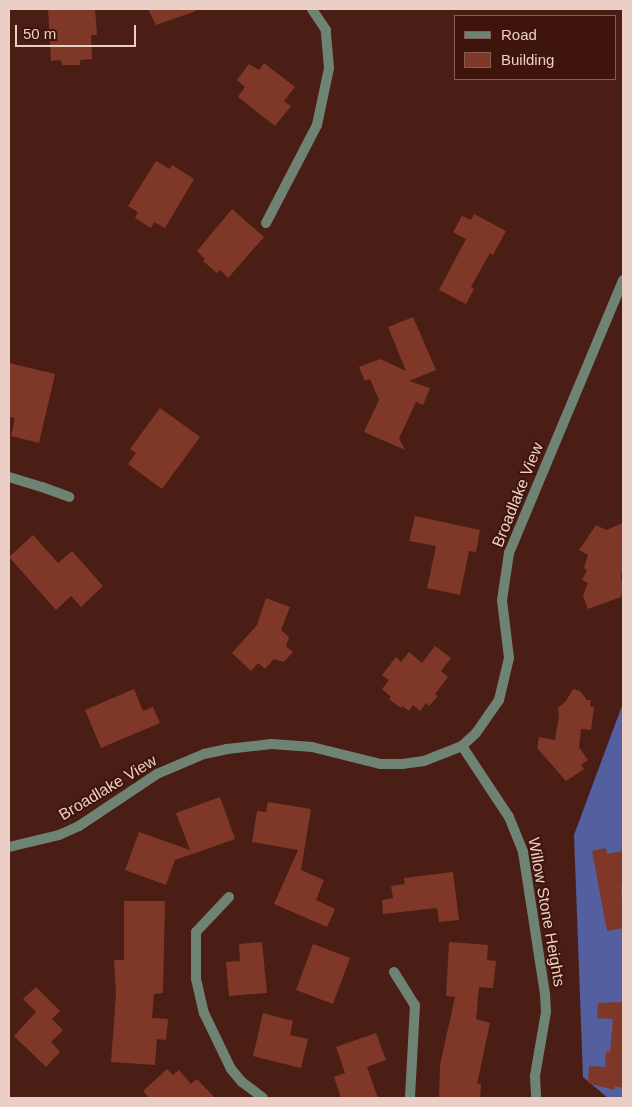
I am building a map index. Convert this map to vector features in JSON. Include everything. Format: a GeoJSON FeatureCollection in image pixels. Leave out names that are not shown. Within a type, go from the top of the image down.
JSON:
{"type":"FeatureCollection","features":[{"type":"Feature","properties":{"kind":"street"},"geometry":{"type":"LineString","coordinates":[[266,223],[317,125],[329,68],[326,30],[312,9]]}},
{"type":"Feature","properties":{"kind":"street","name":"Broadlake View"},"geometry":{"type":"LineString","coordinates":[[9,847],[59,835],[79,826],[157,774],[211,753],[249,746],[294,745],[330,750],[380,764],[402,764],[424,761],[462,746],[476,733],[499,700],[509,658],[502,600],[509,553],[623,280]]}},
{"type":"Feature","properties":{"kind":"street"},"geometry":{"type":"LineString","coordinates":[[9,477],[69,498]]}},
{"type":"Feature","properties":{"kind":"street","name":"Willow Stone Heights"},"geometry":{"type":"LineString","coordinates":[[462,746],[509,818],[523,852],[545,994],[546,1012],[535,1076],[536,1098]]}},
{"type":"Feature","properties":{"kind":"street"},"geometry":{"type":"LineString","coordinates":[[229,897],[196,932],[196,979],[204,1013],[231,1069],[242,1082],[263,1098]]}},
{"type":"Feature","properties":{"kind":"street"},"geometry":{"type":"LineString","coordinates":[[394,972],[415,1005],[410,1098]]}},
{"type":"Feature","properties":{"kind":"shaded area"},"geometry":{"type":"Polygon","coordinates":[[[623,703],[623,1098],[608,1098],[583,1077],[574,835],[623,703]]]}},
{"type":"Feature","properties":{"kind":"building"},"geometry":{"type":"Polygon","coordinates":[[[48,9],[95,9],[97,35],[91,35],[92,59],[80,60],[80,65],[62,65],[61,60],[51,61],[48,9]]]}},
{"type":"Feature","properties":{"kind":"building"},"geometry":{"type":"Polygon","coordinates":[[[148,9],[196,9],[196,11],[156,25],[148,9]]]}},
{"type":"Feature","properties":{"kind":"building"},"geometry":{"type":"Polygon","coordinates":[[[264,63],[295,87],[284,101],[291,106],[275,126],[238,97],[245,87],[237,80],[249,64],[259,70],[264,63]]]}},
{"type":"Feature","properties":{"kind":"building"},"geometry":{"type":"Polygon","coordinates":[[[156,161],[170,169],[172,165],[194,179],[165,228],[154,222],[151,228],[135,218],[138,212],[128,206],[156,161]]]}},
{"type":"Feature","properties":{"kind":"building"},"geometry":{"type":"Polygon","coordinates":[[[232,209],[264,237],[228,278],[220,270],[217,273],[203,261],[205,259],[197,251],[232,209]]]}},
{"type":"Feature","properties":{"kind":"building"},"geometry":{"type":"Polygon","coordinates":[[[474,214],[506,231],[493,255],[490,253],[471,287],[474,289],[466,304],[439,290],[466,239],[453,232],[462,216],[471,220],[474,214]]]}},
{"type":"Feature","properties":{"kind":"building"},"geometry":{"type":"Polygon","coordinates":[[[413,317],[436,370],[409,381],[430,388],[423,405],[416,402],[399,438],[405,450],[364,432],[379,400],[370,379],[365,381],[359,367],[380,359],[406,371],[388,327],[413,317]]]}},
{"type":"Feature","properties":{"kind":"building"},"geometry":{"type":"Polygon","coordinates":[[[9,363],[55,374],[39,443],[11,436],[15,418],[9,417],[9,363]]]}},
{"type":"Feature","properties":{"kind":"building"},"geometry":{"type":"Polygon","coordinates":[[[160,408],[200,437],[162,489],[128,464],[136,453],[130,449],[160,408]]]}},
{"type":"Feature","properties":{"kind":"building"},"geometry":{"type":"Polygon","coordinates":[[[415,516],[480,530],[476,552],[469,551],[460,595],[427,588],[436,546],[409,541],[415,516]]]}},
{"type":"Feature","properties":{"kind":"building"},"geometry":{"type":"Polygon","coordinates":[[[623,523],[623,569],[621,576],[623,589],[621,597],[588,609],[583,595],[588,583],[582,580],[587,570],[584,568],[588,555],[579,550],[596,525],[606,530],[623,523]]]}},
{"type":"Feature","properties":{"kind":"building"},"geometry":{"type":"Polygon","coordinates":[[[33,535],[58,563],[72,551],[103,586],[81,607],[71,596],[56,610],[9,557],[33,535]]]}},
{"type":"Feature","properties":{"kind":"building"},"geometry":{"type":"Polygon","coordinates":[[[266,598],[290,607],[281,630],[289,637],[286,646],[293,652],[284,662],[274,659],[265,669],[258,663],[251,671],[232,653],[257,625],[266,598]]]}},
{"type":"Feature","properties":{"kind":"building"},"geometry":{"type":"Polygon","coordinates":[[[435,646],[451,658],[441,671],[448,677],[435,694],[438,696],[429,706],[426,703],[420,711],[413,705],[409,711],[402,706],[401,708],[389,699],[391,697],[382,689],[389,680],[382,675],[396,657],[401,662],[409,652],[422,663],[435,646]]]}},
{"type":"Feature","properties":{"kind":"building"},"geometry":{"type":"Polygon","coordinates":[[[134,689],[143,711],[153,707],[160,723],[101,748],[85,710],[134,689]]]}},
{"type":"Feature","properties":{"kind":"building"},"geometry":{"type":"Polygon","coordinates":[[[573,689],[580,691],[587,700],[591,700],[590,707],[594,707],[591,730],[581,729],[579,747],[588,760],[581,765],[584,769],[566,781],[537,748],[539,737],[555,740],[559,716],[558,708],[566,701],[573,689]]]}},
{"type":"Feature","properties":{"kind":"building"},"geometry":{"type":"Polygon","coordinates":[[[220,797],[235,839],[175,860],[166,885],[125,870],[139,832],[190,850],[176,813],[220,797]]]}},
{"type":"Feature","properties":{"kind":"building"},"geometry":{"type":"Polygon","coordinates":[[[268,802],[311,809],[301,870],[324,880],[316,900],[335,909],[327,927],[274,904],[298,850],[252,842],[257,811],[266,812],[268,802]]]}},
{"type":"Feature","properties":{"kind":"building"},"geometry":{"type":"Polygon","coordinates":[[[606,848],[607,854],[623,851],[623,886],[621,886],[623,928],[607,931],[592,851],[606,848]]]}},
{"type":"Feature","properties":{"kind":"building"},"geometry":{"type":"Polygon","coordinates":[[[453,872],[459,920],[439,922],[437,908],[383,914],[382,900],[393,898],[391,886],[405,884],[404,878],[453,872]]]}},
{"type":"Feature","properties":{"kind":"building"},"geometry":{"type":"Polygon","coordinates":[[[124,901],[165,901],[163,993],[154,994],[152,1018],[168,1019],[166,1040],[157,1039],[155,1065],[111,1062],[116,994],[114,960],[124,960],[124,901]]]}},
{"type":"Feature","properties":{"kind":"building"},"geometry":{"type":"Polygon","coordinates":[[[262,942],[267,993],[229,996],[226,962],[240,961],[239,944],[262,942]]]}},
{"type":"Feature","properties":{"kind":"building"},"geometry":{"type":"Polygon","coordinates":[[[449,942],[488,945],[487,960],[496,961],[493,988],[479,987],[476,1019],[490,1023],[477,1084],[481,1084],[480,1098],[439,1098],[440,1065],[455,997],[446,996],[449,942]]]}},
{"type":"Feature","properties":{"kind":"building"},"geometry":{"type":"Polygon","coordinates":[[[313,944],[350,958],[333,1004],[296,990],[313,944]]]}},
{"type":"Feature","properties":{"kind":"building"},"geometry":{"type":"Polygon","coordinates":[[[36,987],[60,1011],[52,1019],[63,1030],[51,1042],[60,1052],[46,1067],[14,1036],[36,1012],[23,999],[36,987]]]}},
{"type":"Feature","properties":{"kind":"building"},"geometry":{"type":"Polygon","coordinates":[[[623,1002],[623,1088],[615,1086],[614,1090],[588,1083],[589,1066],[605,1067],[606,1051],[610,1052],[613,1019],[597,1018],[598,1003],[623,1002]]]}},
{"type":"Feature","properties":{"kind":"building"},"geometry":{"type":"Polygon","coordinates":[[[263,1013],[293,1021],[290,1035],[308,1039],[301,1068],[253,1056],[263,1013]]]}},
{"type":"Feature","properties":{"kind":"building"},"geometry":{"type":"Polygon","coordinates":[[[376,1033],[386,1060],[367,1067],[378,1098],[341,1098],[334,1077],[345,1073],[336,1047],[376,1033]]]}},
{"type":"Feature","properties":{"kind":"building"},"geometry":{"type":"Polygon","coordinates":[[[167,1069],[173,1075],[179,1070],[191,1084],[197,1079],[215,1098],[149,1098],[143,1091],[167,1069]]]}}]}
